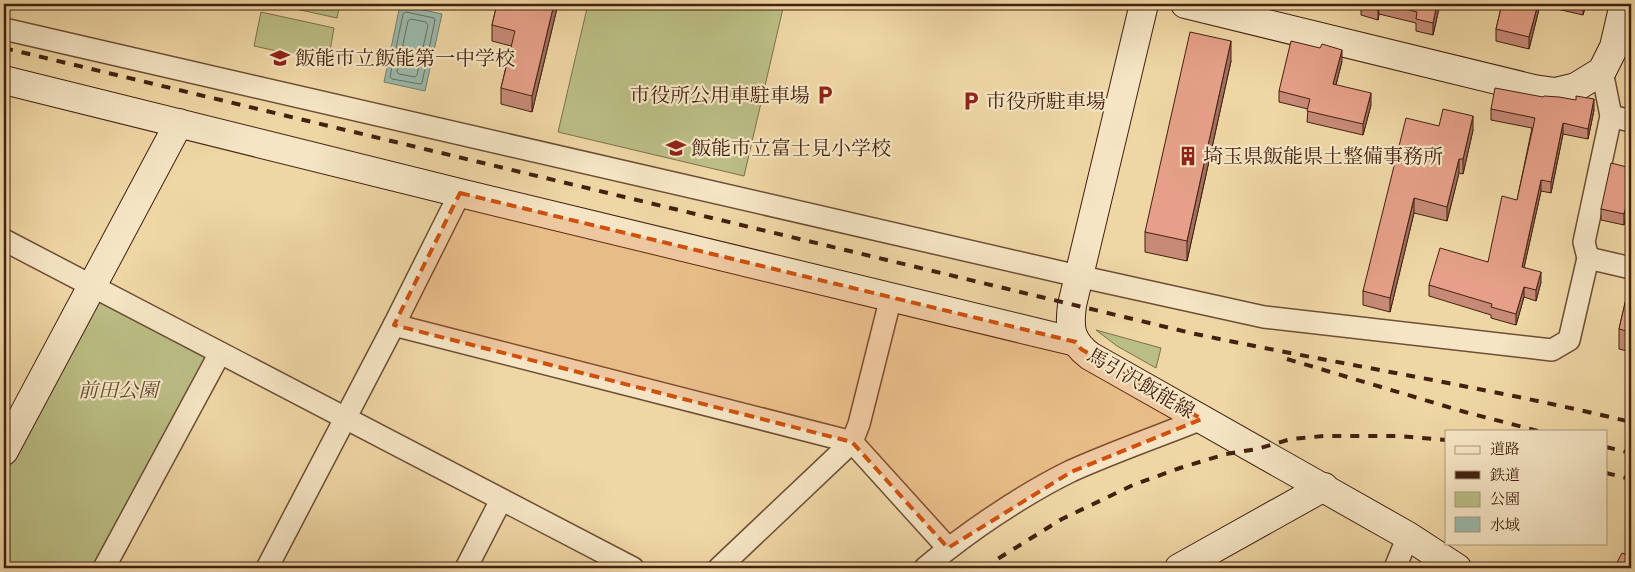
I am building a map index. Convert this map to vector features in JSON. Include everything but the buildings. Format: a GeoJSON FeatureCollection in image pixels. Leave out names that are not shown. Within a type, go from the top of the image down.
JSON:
{"type":"FeatureCollection","features":[{"type":"Feature","properties":{"kind":"street","name":"馬引沢飯能線"},"geometry":{"type":"LineString","coordinates":[[1144,4],[1072,305],[1071,332],[1076,342],[1090,356],[1324,487],[1408,536],[1457,568]]}},
{"type":"Feature","properties":{"kind":"street"},"geometry":{"type":"LineString","coordinates":[[1185,4],[1534,90],[1555,92],[1576,87],[1602,71],[1614,47],[1624,4]]}},
{"type":"Feature","properties":{"kind":"street"},"geometry":{"type":"LineString","coordinates":[[4,29],[1264,317],[1552,350],[1569,340],[1588,258],[1584,242],[1621,118],[1602,71]]}},
{"type":"Feature","properties":{"kind":"street"},"geometry":{"type":"LineString","coordinates":[[4,80],[460,194],[1076,342]]}},
{"type":"Feature","properties":{"kind":"street"},"geometry":{"type":"LineString","coordinates":[[4,451],[179,123]]}},
{"type":"Feature","properties":{"kind":"street"},"geometry":{"type":"LineString","coordinates":[[267,568],[460,194]]}},
{"type":"Feature","properties":{"kind":"street"},"geometry":{"type":"LineString","coordinates":[[4,240],[633,568]]}},
{"type":"Feature","properties":{"kind":"street"},"geometry":{"type":"LineString","coordinates":[[1588,258],[1631,268]]}},
{"type":"Feature","properties":{"kind":"street"},"geometry":{"type":"LineString","coordinates":[[719,568],[852,442],[859,424],[891,297]]}},
{"type":"Feature","properties":{"kind":"street"},"geometry":{"type":"LineString","coordinates":[[394,325],[852,442],[948,548]]}},
{"type":"Feature","properties":{"kind":"street"},"geometry":{"type":"LineString","coordinates":[[104,568],[220,353]]}},
{"type":"Feature","properties":{"kind":"street"},"geometry":{"type":"LineString","coordinates":[[926,568],[948,548],[1014,504],[1071,472],[1202,419]]}},
{"type":"Feature","properties":{"kind":"street"},"geometry":{"type":"LineString","coordinates":[[1179,568],[1324,487]]}},
{"type":"Feature","properties":{"kind":"street"},"geometry":{"type":"LineString","coordinates":[[466,568],[502,500]]}},
{"type":"Feature","properties":{"kind":"street"},"geometry":{"type":"LineString","coordinates":[[1395,568],[1408,536]]}},
{"type":"Feature","properties":{"kind":"highlighted area"},"geometry":{"type":"Polygon","coordinates":[[[460,193],[1076,342],[1081,349],[1202,419],[1071,472],[948,548],[852,442],[394,325],[460,193]]]}},
{"type":"Feature","properties":{"kind":"green space"},"geometry":{"type":"Polygon","coordinates":[[[273,4],[340,4],[337,18],[273,4]]]}},
{"type":"Feature","properties":{"kind":"green space"},"geometry":{"type":"Polygon","coordinates":[[[588,4],[784,4],[744,176],[558,132],[588,4]]]}},
{"type":"Feature","properties":{"kind":"green space"},"geometry":{"type":"Polygon","coordinates":[[[261,12],[334,28],[328,62],[254,46],[261,12]]]}},
{"type":"Feature","properties":{"kind":"green space","name":"前田公園"},"geometry":{"type":"Polygon","coordinates":[[[92,286],[220,353],[104,568],[4,568],[4,451],[92,286]]]}},
{"type":"Feature","properties":{"kind":"green space"},"geometry":{"type":"Polygon","coordinates":[[[1096,330],[1161,348],[1156,368],[1117,346],[1096,330]]]}},
{"type":"Feature","properties":{"kind":"water"},"geometry":{"type":"Polygon","coordinates":[[[400,5],[442,14],[425,91],[384,82],[400,5]]]}},
{"type":"Feature","properties":{"kind":"railway"},"geometry":{"type":"LineString","coordinates":[[4,48],[1191,333],[1522,398],[1631,422]]}},
{"type":"Feature","properties":{"kind":"railway"},"geometry":{"type":"LineString","coordinates":[[1287,359],[1465,412],[1534,430]]}},
{"type":"Feature","properties":{"kind":"railway"},"geometry":{"type":"LineString","coordinates":[[983,568],[1062,519],[1133,485],[1226,454],[1257,449],[1291,439],[1324,436],[1398,436],[1445,440]]}},
{"type":"Feature","properties":{"kind":"railway"},"geometry":{"type":"LineString","coordinates":[[1608,447],[1631,453]]}},
{"type":"Feature","properties":{"kind":"railway"},"geometry":{"type":"LineString","coordinates":[[1608,473],[1631,479]]}},
{"type":"Feature","properties":{"kind":"place","name":"飯能市立飯能第一中学校"},"geometry":{"type":"Point","coordinates":[280,58]}},
{"type":"Feature","properties":{"kind":"place","name":"市役所公用車駐車場"},"geometry":{"type":"Point","coordinates":[825,95]}},
{"type":"Feature","properties":{"kind":"place","name":"市役所駐車場"},"geometry":{"type":"Point","coordinates":[971,101]}},
{"type":"Feature","properties":{"kind":"place","name":"飯能市立富士見小学校"},"geometry":{"type":"Point","coordinates":[676,148]}},
{"type":"Feature","properties":{"kind":"place","name":"埼玉県飯能県土整備事務所"},"geometry":{"type":"Point","coordinates":[1188,156]}}]}
